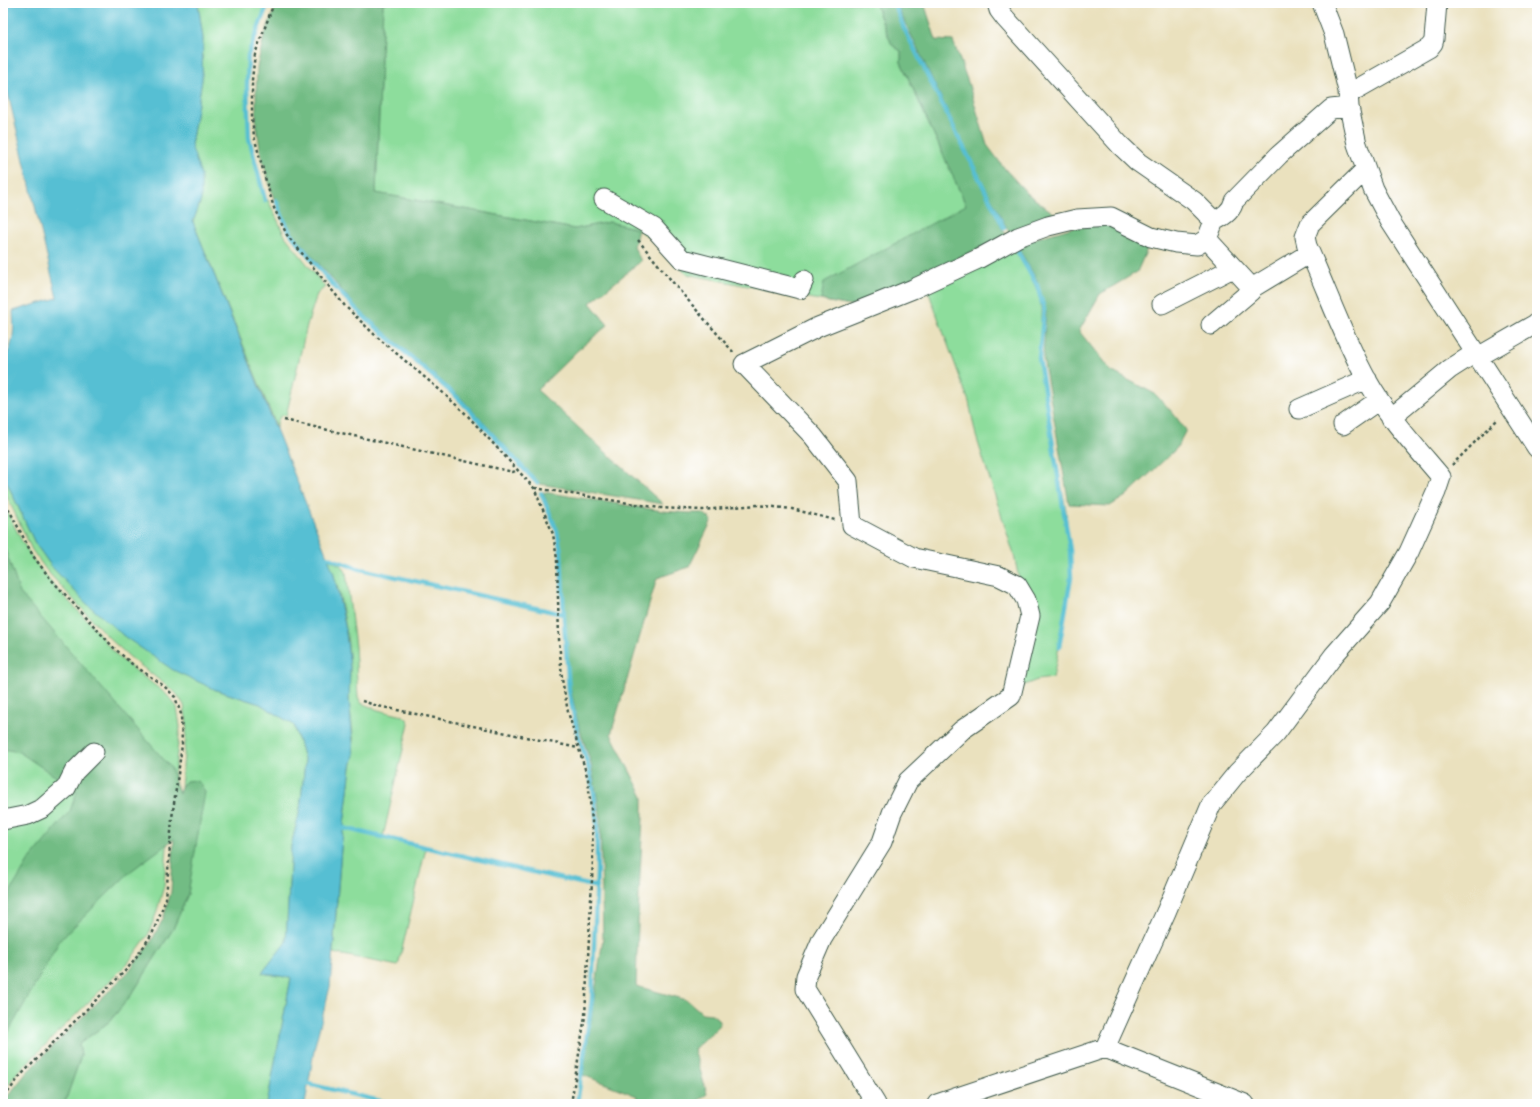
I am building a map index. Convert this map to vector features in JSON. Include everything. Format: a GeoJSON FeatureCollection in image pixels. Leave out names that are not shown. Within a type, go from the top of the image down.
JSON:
{"type":"FeatureCollection","features":[{"type":"Feature","properties":{"kind":"street"},"geometry":{"type":"LineString","coordinates":[[997,3],[999,10],[1005,18],[1120,145],[1138,162],[1194,201],[1214,221]]}},
{"type":"Feature","properties":{"kind":"street"},"geometry":{"type":"LineString","coordinates":[[1322,3],[1334,34],[1357,144],[1373,189],[1390,221],[1537,448]]}},
{"type":"Feature","properties":{"kind":"street"},"geometry":{"type":"LineString","coordinates":[[876,1104],[805,989],[806,976],[822,939],[882,842],[892,813],[908,781],[962,730],[1011,696],[1030,616],[1026,600],[1016,585],[999,576],[914,558],[852,525],[848,481],[813,436],[744,364],[818,327],[913,289],[1018,237],[1048,226],[1077,219],[1111,217],[1151,237],[1176,243],[1197,244],[1207,239],[1214,221],[1222,217],[1227,212],[1234,201],[1279,155],[1331,109],[1348,99],[1357,89],[1429,48],[1433,44],[1437,3]]}},
{"type":"Feature","properties":{"kind":"street"},"geometry":{"type":"LineString","coordinates":[[1105,1048],[1166,912],[1211,805],[1237,773],[1276,733],[1334,655],[1380,603],[1409,552],[1436,492],[1441,477],[1391,418],[1366,379],[1349,346],[1305,238],[1310,224],[1366,169]]}},
{"type":"Feature","properties":{"kind":"street"},"geometry":{"type":"LineString","coordinates":[[604,199],[654,228],[682,259],[800,289],[804,280]]}},
{"type":"Feature","properties":{"kind":"street"},"geometry":{"type":"LineString","coordinates":[[1207,239],[1252,288]]}},
{"type":"Feature","properties":{"kind":"street"},"geometry":{"type":"LineString","coordinates":[[1211,325],[1251,292],[1252,288],[1310,253]]}},
{"type":"Feature","properties":{"kind":"street"},"geometry":{"type":"LineString","coordinates":[[1162,304],[1233,268]]}},
{"type":"Feature","properties":{"kind":"street"},"geometry":{"type":"LineString","coordinates":[[1391,418],[1450,369],[1537,323]]}},
{"type":"Feature","properties":{"kind":"street"},"geometry":{"type":"LineString","coordinates":[[1299,409],[1366,379]]}},
{"type":"Feature","properties":{"kind":"street"},"geometry":{"type":"LineString","coordinates":[[1343,426],[1379,400]]}},
{"type":"Feature","properties":{"kind":"street"},"geometry":{"type":"LineString","coordinates":[[3,820],[28,815],[43,808],[66,788],[74,772],[94,752]]}},
{"type":"Feature","properties":{"kind":"street"},"geometry":{"type":"LineString","coordinates":[[937,1104],[1105,1048],[1245,1104]]}},
{"type":"Feature","properties":{"kind":"path"},"geometry":{"type":"LineString","coordinates":[[274,3],[255,54],[252,80],[252,118],[254,136],[274,208],[287,235],[346,306],[377,337],[466,414],[534,488],[553,534],[557,559],[559,639],[562,679],[568,712],[588,779],[592,821],[593,860],[585,1016],[571,1104]]}},
{"type":"Feature","properties":{"kind":"path"},"geometry":{"type":"LineString","coordinates":[[638,240],[680,291],[744,364]]}},
{"type":"Feature","properties":{"kind":"path"},"geometry":{"type":"LineString","coordinates":[[1441,477],[1510,407]]}},
{"type":"Feature","properties":{"kind":"path"},"geometry":{"type":"LineString","coordinates":[[284,420],[513,472],[517,470]]}},
{"type":"Feature","properties":{"kind":"path"},"geometry":{"type":"LineString","coordinates":[[534,488],[660,508],[704,510],[757,506],[792,509],[852,525]]}},
{"type":"Feature","properties":{"kind":"path"},"geometry":{"type":"LineString","coordinates":[[3,498],[33,556],[49,577],[113,646],[132,664],[164,686],[175,697],[181,714],[182,745],[172,818],[166,899],[153,932],[128,968],[20,1076],[3,1099]]}},
{"type":"Feature","properties":{"kind":"path"},"geometry":{"type":"LineString","coordinates":[[362,701],[378,706],[578,748]]}},
{"type":"Feature","properties":{"kind":"green space"},"geometry":{"type":"Polygon","coordinates":[[[198,3],[268,3],[248,55],[247,86],[249,138],[265,200],[268,200],[285,236],[325,287],[317,294],[307,325],[286,416],[283,415],[278,419],[277,428],[193,222],[201,200],[191,145],[202,80],[203,38],[198,3]]]}},
{"type":"Feature","properties":{"kind":"green space"},"geometry":{"type":"Polygon","coordinates":[[[277,3],[383,3],[376,193],[575,229],[609,222],[638,229],[634,247],[641,261],[590,303],[608,325],[578,350],[537,390],[663,504],[540,484],[461,398],[358,309],[294,235],[284,218],[277,199],[274,199],[261,155],[256,122],[257,67],[264,36],[277,3]]]}},
{"type":"Feature","properties":{"kind":"green space"},"geometry":{"type":"Polygon","coordinates":[[[383,3],[876,3],[878,12],[892,45],[901,51],[901,62],[985,247],[850,306],[687,274],[675,264],[654,240],[635,228],[609,222],[575,229],[376,193],[383,3]]]}},
{"type":"Feature","properties":{"kind":"green space"},"geometry":{"type":"Polygon","coordinates":[[[876,3],[893,3],[898,17],[1006,236],[850,306],[821,300],[824,282],[966,205],[901,62],[901,51],[892,45],[876,3]]]}},
{"type":"Feature","properties":{"kind":"green space"},"geometry":{"type":"Polygon","coordinates":[[[897,3],[924,3],[936,40],[953,41],[968,82],[987,145],[1005,169],[1028,194],[1060,218],[1009,232],[970,158],[897,3]]]}},
{"type":"Feature","properties":{"kind":"green space"},"geometry":{"type":"Polygon","coordinates":[[[1095,221],[1150,242],[1137,272],[1100,294],[1079,331],[1111,371],[1155,394],[1186,430],[1176,449],[1126,496],[1110,506],[1069,504],[1043,357],[1046,312],[1037,280],[1016,244],[1095,221]]]}},
{"type":"Feature","properties":{"kind":"green space"},"geometry":{"type":"Polygon","coordinates":[[[1012,246],[1030,276],[1040,301],[1041,317],[1039,365],[1066,510],[1071,578],[1053,678],[1037,680],[1017,688],[1029,628],[1014,555],[976,436],[969,402],[927,288],[1012,246]]]}},
{"type":"Feature","properties":{"kind":"green space"},"geometry":{"type":"Polygon","coordinates":[[[3,474],[35,543],[52,567],[216,690],[260,704],[294,725],[305,762],[300,810],[291,846],[286,943],[262,973],[291,978],[267,1104],[65,1104],[81,1056],[79,1044],[110,1021],[132,994],[173,929],[188,894],[190,877],[186,781],[181,787],[187,724],[184,705],[176,693],[131,658],[109,638],[47,571],[32,550],[3,488],[3,474]]]}},
{"type":"Feature","properties":{"kind":"green space"},"geometry":{"type":"Polygon","coordinates":[[[543,492],[663,511],[703,513],[712,520],[689,567],[657,578],[611,734],[643,797],[636,986],[687,1000],[702,1013],[712,1014],[718,1019],[720,1025],[694,1049],[707,1094],[697,1101],[698,1104],[635,1104],[637,1096],[583,1075],[603,938],[600,813],[591,763],[579,727],[569,682],[560,537],[543,492]]]}},
{"type":"Feature","properties":{"kind":"green space"},"geometry":{"type":"Polygon","coordinates":[[[3,504],[22,541],[35,562],[53,585],[91,624],[118,657],[166,694],[177,707],[180,727],[169,820],[164,886],[148,935],[128,963],[16,1074],[3,1092],[3,504]]]}},
{"type":"Feature","properties":{"kind":"green space"},"geometry":{"type":"Polygon","coordinates":[[[3,543],[20,593],[171,768],[179,794],[181,787],[186,781],[190,780],[198,782],[205,792],[188,894],[173,929],[132,994],[110,1021],[79,1044],[81,1056],[65,1104],[4,1104],[7,1097],[28,1071],[128,972],[151,942],[163,919],[171,892],[174,839],[131,871],[60,940],[3,1042],[3,904],[29,860],[70,811],[77,791],[19,752],[3,749],[3,543]]]}},
{"type":"Feature","properties":{"kind":"green space"},"geometry":{"type":"Polygon","coordinates":[[[328,559],[342,566],[346,572],[355,647],[358,697],[361,703],[378,710],[403,716],[409,723],[383,837],[426,848],[398,966],[333,953],[341,849],[354,743],[349,696],[350,667],[348,640],[337,584],[328,559]]]}},
{"type":"Feature","properties":{"kind":"water"},"geometry":{"type":"Polygon","coordinates":[[[3,3],[198,3],[203,38],[202,80],[191,145],[201,175],[201,200],[193,222],[333,571],[345,625],[350,667],[349,699],[354,755],[351,767],[341,849],[330,987],[315,1045],[305,1104],[267,1104],[291,978],[262,973],[286,942],[291,846],[300,810],[305,762],[294,725],[260,704],[216,690],[173,670],[125,637],[86,603],[52,567],[35,543],[3,474],[3,360],[12,343],[13,311],[57,298],[3,73],[3,3]]]}},
{"type":"Feature","properties":{"kind":"waterway"},"geometry":{"type":"LineString","coordinates":[[265,200],[249,138],[247,86],[248,55],[268,3]]}},
{"type":"Feature","properties":{"kind":"waterway"},"geometry":{"type":"LineString","coordinates":[[894,3],[904,28],[1004,228]]}},
{"type":"Feature","properties":{"kind":"waterway"},"geometry":{"type":"LineString","coordinates":[[276,200],[291,234],[332,284],[361,314],[458,398],[537,483]]}},
{"type":"Feature","properties":{"kind":"waterway"},"geometry":{"type":"LineString","coordinates":[[1015,247],[1037,285],[1044,309],[1039,358],[1070,550],[1071,578],[1059,647]]}},
{"type":"Feature","properties":{"kind":"waterway"},"geometry":{"type":"LineString","coordinates":[[541,493],[557,531],[561,552],[569,692],[578,735],[588,765],[594,794],[597,823],[597,871],[592,999],[577,1104]]}},
{"type":"Feature","properties":{"kind":"waterway"},"geometry":{"type":"LineString","coordinates":[[327,557],[356,568],[563,614]]}},
{"type":"Feature","properties":{"kind":"waterway"},"geometry":{"type":"LineString","coordinates":[[339,827],[597,887]]}},
{"type":"Feature","properties":{"kind":"waterway"},"geometry":{"type":"LineString","coordinates":[[304,1083],[393,1104]]}}]}
